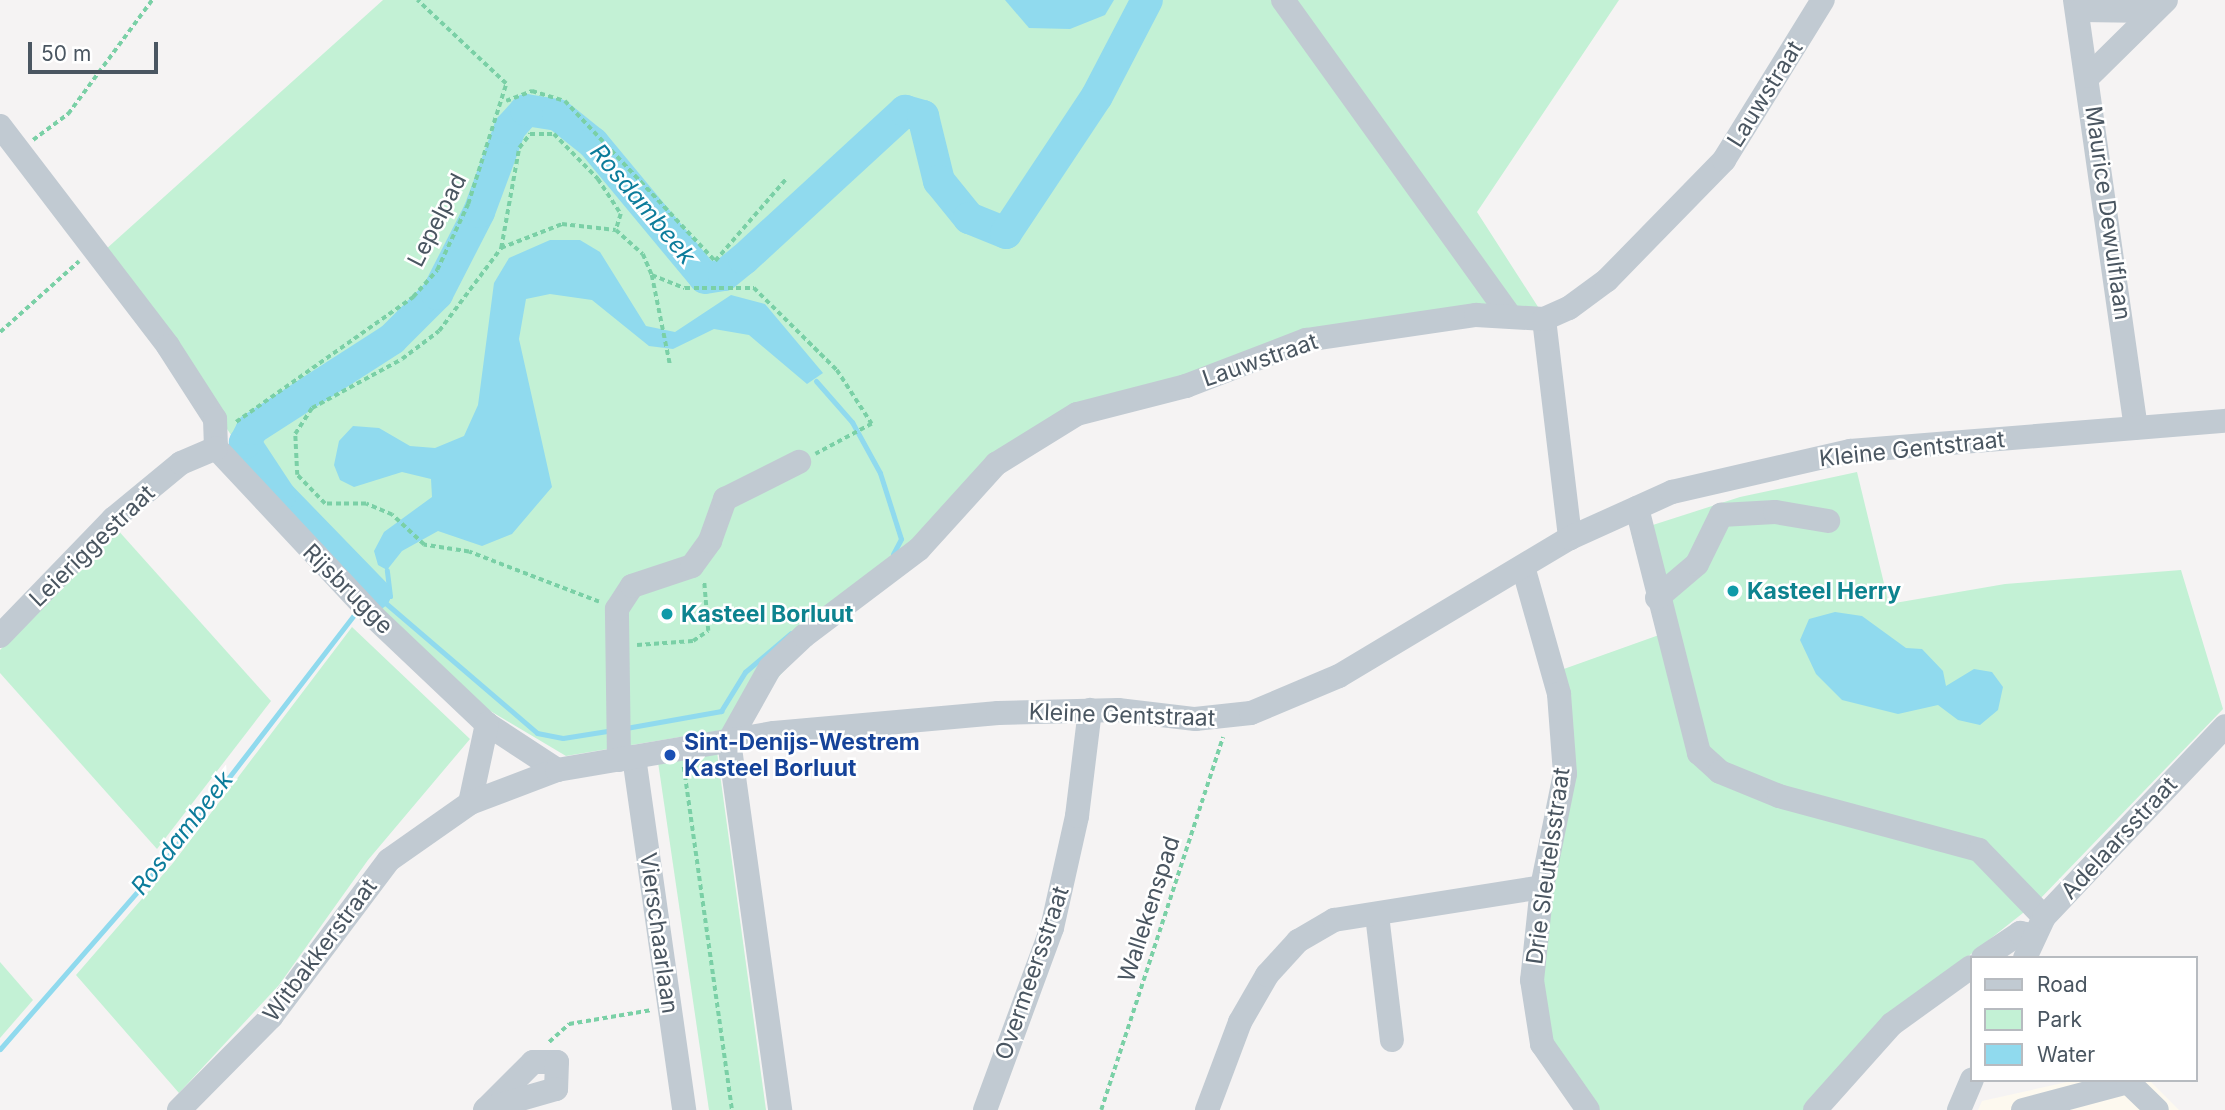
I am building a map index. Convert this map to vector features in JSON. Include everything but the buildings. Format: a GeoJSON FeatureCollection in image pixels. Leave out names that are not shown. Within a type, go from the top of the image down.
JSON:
{"type":"FeatureCollection","features":[{"type":"Feature","properties":{"kind":"street"},"geometry":{"type":"LineString","coordinates":[[1283,0],[1510,316]]}},
{"type":"Feature","properties":{"kind":"street","name":"Lauwstraat"},"geometry":{"type":"LineString","coordinates":[[729,741],[770,668],[919,549],[996,464],[1051,428],[1109,402],[1186,386],[1306,340],[1407,323],[1510,316],[1544,319],[1607,280],[1698,191],[1732,149],[1823,0]]}},
{"type":"Feature","properties":{"kind":"street"},"geometry":{"type":"LineString","coordinates":[[2078,5],[2158,6]]}},
{"type":"Feature","properties":{"kind":"street","name":"Maurice Dewulflaan"},"geometry":{"type":"LineString","coordinates":[[2078,5],[2136,428]]}},
{"type":"Feature","properties":{"kind":"street"},"geometry":{"type":"LineString","coordinates":[[2089,76],[2158,6]]}},
{"type":"Feature","properties":{"kind":"street","name":"Rijsbrugge"},"geometry":{"type":"LineString","coordinates":[[0,126],[187,373],[217,442],[373,616],[487,724],[558,770]]}},
{"type":"Feature","properties":{"kind":"street"},"geometry":{"type":"LineString","coordinates":[[1544,319],[1570,538]]}},
{"type":"Feature","properties":{"kind":"street","name":"Kleine Gentstraat"},"geometry":{"type":"LineString","coordinates":[[470,803],[558,770],[682,747],[878,723],[1090,710],[1225,718],[1289,701],[1524,570],[1570,538],[1672,492],[1850,451],[2225,421]]}},
{"type":"Feature","properties":{"kind":"street","name":"Leieriggestraat"},"geometry":{"type":"LineString","coordinates":[[0,636],[113,519],[181,463],[217,442]]}},
{"type":"Feature","properties":{"kind":"street"},"geometry":{"type":"LineString","coordinates":[[617,609],[632,586],[692,566],[704,550],[725,499],[799,462]]}},
{"type":"Feature","properties":{"kind":"street"},"geometry":{"type":"LineString","coordinates":[[1637,508],[1657,598],[1699,753],[1720,772],[1779,796],[1972,846],[2034,937]]}},
{"type":"Feature","properties":{"kind":"street"},"geometry":{"type":"LineString","coordinates":[[1657,598],[1697,564],[1721,515],[1775,512],[1828,521]]}},
{"type":"Feature","properties":{"kind":"street","name":"Drie Sleutelsstraat"},"geometry":{"type":"LineString","coordinates":[[1524,570],[1559,694],[1565,774],[1542,887],[1532,980],[1542,1044],[1588,1110]]}},
{"type":"Feature","properties":{"kind":"street","name":"Vierschaarlaan"},"geometry":{"type":"LineString","coordinates":[[617,609],[626,758],[670,1007],[684,1110]]}},
{"type":"Feature","properties":{"kind":"street","name":"Overmeersstraat"},"geometry":{"type":"LineString","coordinates":[[985,1110],[1052,928],[1090,710]]}},
{"type":"Feature","properties":{"kind":"street"},"geometry":{"type":"LineString","coordinates":[[470,803],[487,724]]}},
{"type":"Feature","properties":{"kind":"street","name":"Adelaarsstraat"},"geometry":{"type":"LineString","coordinates":[[2034,937],[2225,726]]}},
{"type":"Feature","properties":{"kind":"street"},"geometry":{"type":"LineString","coordinates":[[729,741],[780,1110]]}},
{"type":"Feature","properties":{"kind":"street","name":"Witbakkerstraat"},"geometry":{"type":"LineString","coordinates":[[193,1105],[271,1017],[389,860],[470,803]]}},
{"type":"Feature","properties":{"kind":"street"},"geometry":{"type":"LineString","coordinates":[[1207,1110],[1240,1022],[1267,975],[1298,941],[1334,920],[1542,887]]}},
{"type":"Feature","properties":{"kind":"street"},"geometry":{"type":"LineString","coordinates":[[1377,915],[1392,1040]]}},
{"type":"Feature","properties":{"kind":"street"},"geometry":{"type":"LineString","coordinates":[[1986,956],[2020,933],[2034,937]]}},
{"type":"Feature","properties":{"kind":"street"},"geometry":{"type":"LineString","coordinates":[[1815,1110],[1892,1024],[1969,968]]}},
{"type":"Feature","properties":{"kind":"street"},"geometry":{"type":"LineString","coordinates":[[547,1058],[558,1062],[556,1089],[486,1110],[533,1062],[547,1058]]}},
{"type":"Feature","properties":{"kind":"street"},"geometry":{"type":"LineString","coordinates":[[1963,1109],[1971,1082]]}},
{"type":"Feature","properties":{"kind":"street"},"geometry":{"type":"LineString","coordinates":[[2023,1110],[2128,1082],[2157,1110]]}},
{"type":"Feature","properties":{"kind":"path"},"geometry":{"type":"LineString","coordinates":[[20,149],[68,114],[152,0]]}},
{"type":"Feature","properties":{"kind":"path"},"geometry":{"type":"LineString","coordinates":[[416,0],[502,78],[506,101],[532,91],[565,101],[715,261],[788,178]]}},
{"type":"Feature","properties":{"kind":"path","name":"Lepelpad"},"geometry":{"type":"LineString","coordinates":[[217,442],[389,319],[437,270],[506,101]]}},
{"type":"Feature","properties":{"kind":"path"},"geometry":{"type":"LineString","coordinates":[[616,230],[621,214],[598,179],[554,134],[530,134],[519,148],[501,248],[439,331],[402,359],[312,408],[295,434],[297,475],[325,504],[366,504],[393,515],[424,545],[469,552],[617,609]]}},
{"type":"Feature","properties":{"kind":"path"},"geometry":{"type":"LineString","coordinates":[[501,248],[562,224],[616,230],[643,254],[652,275],[670,364]]}},
{"type":"Feature","properties":{"kind":"path"},"geometry":{"type":"LineString","coordinates":[[0,332],[93,246]]}},
{"type":"Feature","properties":{"kind":"path"},"geometry":{"type":"LineString","coordinates":[[652,275],[685,288],[754,288],[836,370],[872,424],[849,439],[799,462]]}},
{"type":"Feature","properties":{"kind":"path"},"geometry":{"type":"LineString","coordinates":[[618,647],[693,640],[708,631],[704,550]]}},
{"type":"Feature","properties":{"kind":"path","name":"Wallekenspad"},"geometry":{"type":"LineString","coordinates":[[1101,1110],[1182,873],[1225,718]]}},
{"type":"Feature","properties":{"kind":"path"},"geometry":{"type":"LineString","coordinates":[[682,747],[732,1110]]}},
{"type":"Feature","properties":{"kind":"path"},"geometry":{"type":"LineString","coordinates":[[547,1058],[548,1043],[569,1024],[670,1007]]}},
{"type":"Feature","properties":{"kind":"shaded area"},"geometry":{"type":"Polygon","coordinates":[[[2067,1082],[2151,1082],[2179,1110],[1978,1110],[1982,1101],[2067,1082]]]}},
{"type":"Feature","properties":{"kind":"green space"},"geometry":{"type":"Polygon","coordinates":[[[383,0],[1619,0],[1477,212],[1540,310],[1482,307],[1083,401],[843,603],[734,728],[566,756],[487,709],[387,624],[283,511],[105,250],[383,0]]]}},
{"type":"Feature","properties":{"kind":"green space"},"geometry":{"type":"Polygon","coordinates":[[[1857,472],[1889,604],[2005,584],[2181,570],[2223,709],[2038,901],[1894,1015],[1807,1110],[1598,1110],[1549,1038],[1539,969],[1561,670],[1659,635],[1631,532],[1740,497],[1857,472]]]}},
{"type":"Feature","properties":{"kind":"green space"},"geometry":{"type":"Polygon","coordinates":[[[116,528],[271,701],[157,849],[0,673],[0,650],[116,528]]]}},
{"type":"Feature","properties":{"kind":"green space"},"geometry":{"type":"Polygon","coordinates":[[[352,627],[470,739],[368,860],[279,985],[179,1093],[76,975],[173,863],[352,627]]]}},
{"type":"Feature","properties":{"kind":"green space"},"geometry":{"type":"Polygon","coordinates":[[[717,752],[766,1110],[709,1110],[658,762],[717,752]]]}},
{"type":"Feature","properties":{"kind":"green space"},"geometry":{"type":"Polygon","coordinates":[[[0,962],[33,1000],[0,1038],[0,962]]]}},
{"type":"Feature","properties":{"kind":"water"},"geometry":{"type":"Polygon","coordinates":[[[1005,0],[1114,0],[1105,15],[1070,29],[1029,28],[1005,0]]]}},
{"type":"Feature","properties":{"kind":"water"},"geometry":{"type":"Polygon","coordinates":[[[550,240],[580,240],[600,252],[646,326],[675,332],[731,295],[765,304],[823,373],[807,384],[749,335],[714,329],[673,349],[649,346],[592,300],[550,294],[526,299],[519,339],[552,487],[512,534],[482,546],[438,531],[402,551],[387,570],[378,565],[374,551],[384,532],[432,497],[431,479],[402,472],[354,487],[340,480],[334,465],[339,441],[353,426],[379,428],[410,446],[435,448],[464,436],[478,405],[494,283],[509,258],[550,240]]]}},
{"type":"Feature","properties":{"kind":"water"},"geometry":{"type":"Polygon","coordinates":[[[1835,612],[1862,616],[1906,648],[1922,649],[1943,671],[1946,686],[1974,669],[1992,672],[2003,687],[1998,710],[1980,725],[1958,720],[1938,705],[1898,714],[1842,700],[1816,674],[1800,640],[1809,619],[1835,612]]]}},
{"type":"Feature","properties":{"kind":"waterway","name":"Rosdambeek"},"geometry":{"type":"LineString","coordinates":[[375,594],[280,496],[245,443],[252,429],[392,339],[437,294],[479,212],[510,128],[526,110],[558,115],[593,143],[705,278],[724,275],[744,259],[905,111],[923,116],[939,181],[969,218],[1006,233],[1097,96],[1147,0]]}},
{"type":"Feature","properties":{"kind":"waterway","name":"Rosdambeek"},"geometry":{"type":"LineString","coordinates":[[816,381],[852,422],[880,473],[901,539],[893,554]]}},
{"type":"Feature","properties":{"kind":"waterway","name":"Rosdambeek"},"geometry":{"type":"LineString","coordinates":[[375,594],[390,596],[387,570]]}},
{"type":"Feature","properties":{"kind":"waterway","name":"Rosdambeek"},"geometry":{"type":"LineString","coordinates":[[375,594],[537,733],[563,738],[613,730]]}},
{"type":"Feature","properties":{"kind":"waterway","name":"Rosdambeek"},"geometry":{"type":"LineString","coordinates":[[0,1049],[166,859],[357,611]]}},
{"type":"Feature","properties":{"kind":"waterway","name":"Rosdambeek"},"geometry":{"type":"LineString","coordinates":[[626,728],[721,711],[745,672],[791,633]]}},
{"type":"Feature","properties":{"kind":"place","name":"Kasteel Herry"},"geometry":{"type":"Point","coordinates":[1733,591]}},
{"type":"Feature","properties":{"kind":"place","name":"Kasteel Borluut"},"geometry":{"type":"Point","coordinates":[667,614]}},
{"type":"Feature","properties":{"kind":"place","name":"Sint-Denijs-Westrem Kasteel Borluut"},"geometry":{"type":"Point","coordinates":[670,755]}}]}
